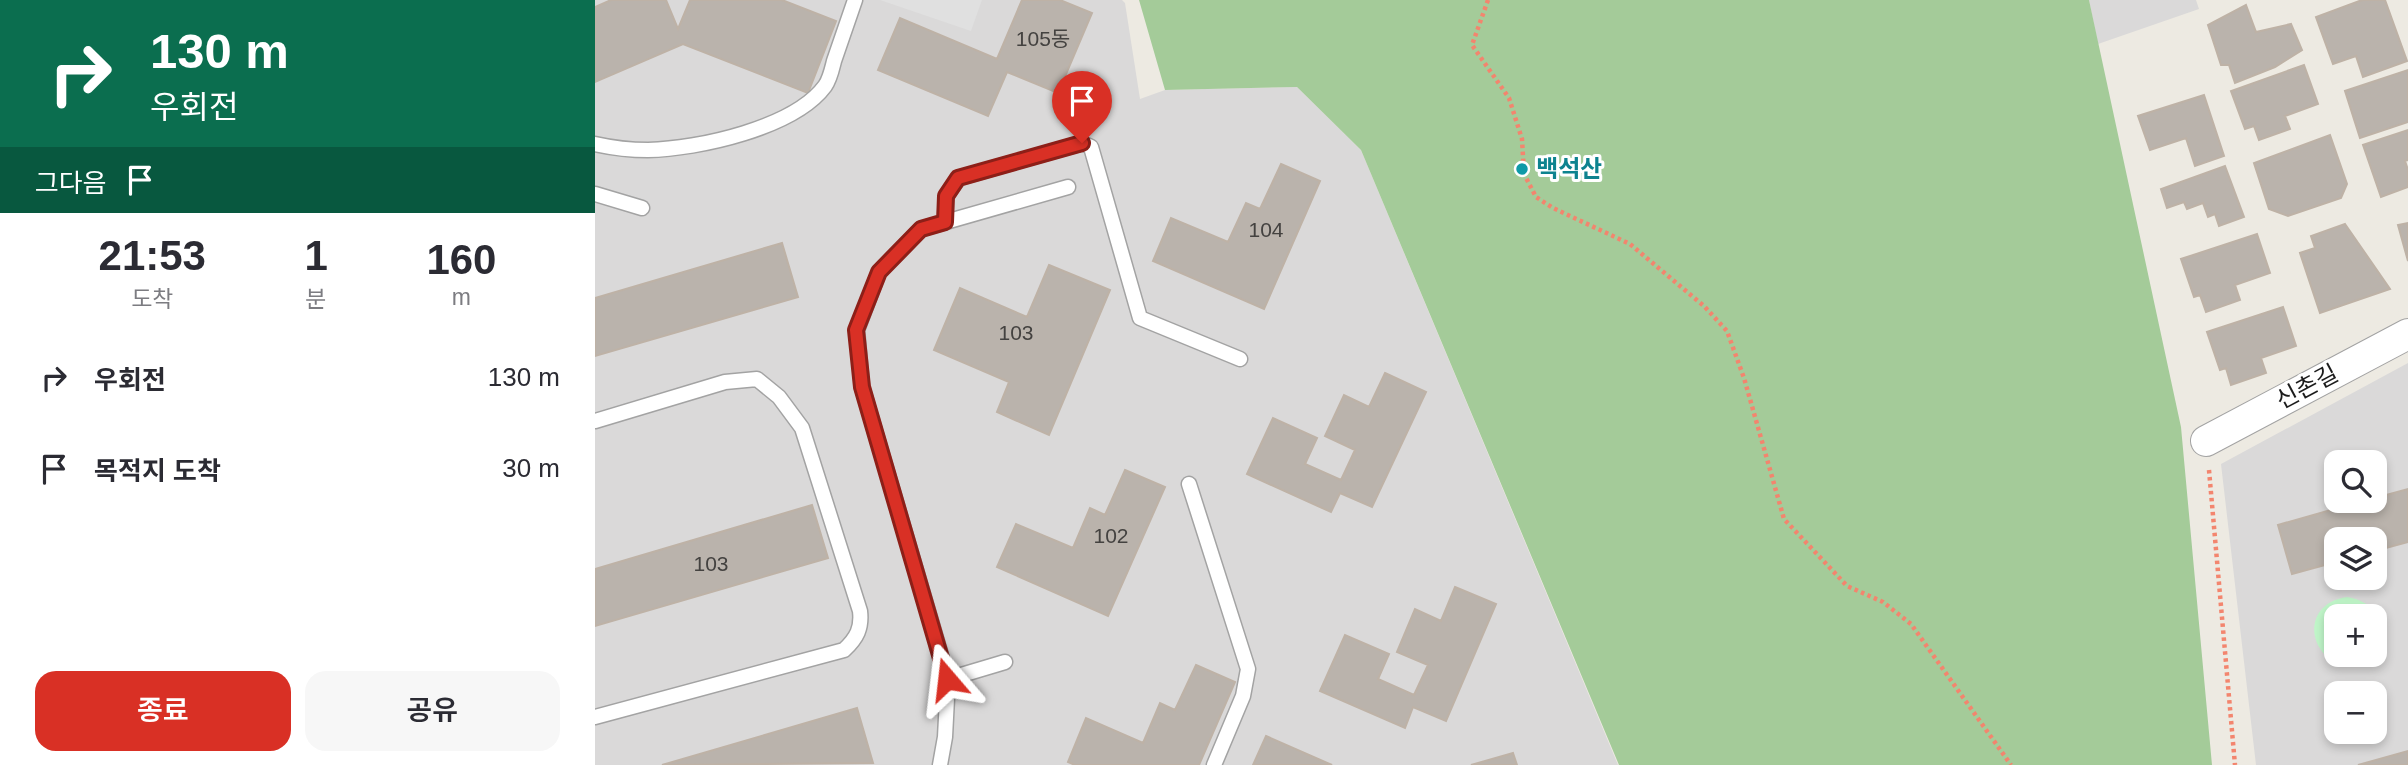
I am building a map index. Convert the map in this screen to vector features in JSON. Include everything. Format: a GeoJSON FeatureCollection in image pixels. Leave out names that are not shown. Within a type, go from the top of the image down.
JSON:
{"type":"FeatureCollection","features":[{"type":"Feature","properties":{"kind":"street","name":"신촌길"},"geometry":{"type":"LineString","coordinates":[[2206,441],[2408,334]]}},
{"type":"Feature","properties":{"kind":"lane"},"geometry":{"type":"LineString","coordinates":[[595,144],[621,149],[650,150],[711,141],[742,135],[791,114],[803,107],[826,84],[855,0]]}},
{"type":"Feature","properties":{"kind":"lane"},"geometry":{"type":"LineString","coordinates":[[945,222],[946,196],[958,178],[1082,143],[1091,147],[1140,318],[1240,359]]}},
{"type":"Feature","properties":{"kind":"lane"},"geometry":{"type":"LineString","coordinates":[[940,765],[945,737],[947,679],[862,387],[856,330],[879,272],[921,229],[1068,187]]}},
{"type":"Feature","properties":{"kind":"lane"},"geometry":{"type":"LineString","coordinates":[[595,194],[642,208]]}},
{"type":"Feature","properties":{"kind":"lane"},"geometry":{"type":"LineString","coordinates":[[595,421],[725,382],[757,379],[779,397],[802,428],[860,611],[861,624],[855,640],[844,650],[595,717]]}},
{"type":"Feature","properties":{"kind":"lane"},"geometry":{"type":"LineString","coordinates":[[1189,484],[1248,669],[1243,696],[1214,765]]}},
{"type":"Feature","properties":{"kind":"lane"},"geometry":{"type":"LineString","coordinates":[[947,679],[1005,662]]}},
{"type":"Feature","properties":{"kind":"path"},"geometry":{"type":"LineString","coordinates":[[1488,0],[1472,46],[1509,98],[1522,139],[1524,174],[1536,197],[1553,208],[1630,244],[1704,306],[1727,331],[1744,378],[1784,519],[1847,586],[1883,602],[1911,624],[2011,765]]}},
{"type":"Feature","properties":{"kind":"path"},"geometry":{"type":"LineString","coordinates":[[2206,441],[2235,765]]}},
{"type":"Feature","properties":{"kind":"shaded area"},"geometry":{"type":"Polygon","coordinates":[[[595,0],[1122,0],[1125,3],[1140,99],[1165,90],[1297,87],[1361,150],[1618,765],[595,765],[595,0]]]}},
{"type":"Feature","properties":{"kind":"shaded area"},"geometry":{"type":"Polygon","coordinates":[[[880,0],[982,0],[971,31],[880,0]]]}},
{"type":"Feature","properties":{"kind":"shaded area"},"geometry":{"type":"Polygon","coordinates":[[[2089,0],[2196,0],[2199,9],[2098,44],[2089,0]]]}},
{"type":"Feature","properties":{"kind":"shaded area"},"geometry":{"type":"Polygon","coordinates":[[[2408,363],[2408,765],[2256,765],[2221,464],[2408,363]]]}},
{"type":"Feature","properties":{"kind":"green space"},"geometry":{"type":"Polygon","coordinates":[[[1139,0],[2089,0],[2181,427],[2212,765],[1619,765],[1361,150],[1297,87],[1165,90],[1139,0]]]}},
{"type":"Feature","properties":{"kind":"green space"},"geometry":{"type":"Polygon","coordinates":[[[2347,597],[2366,604],[2328,604],[2347,597]]]}},
{"type":"Feature","properties":{"kind":"green space"},"geometry":{"type":"Polygon","coordinates":[[[2324,608],[2324,652],[2317,642],[2314,629],[2318,615],[2324,608]]]}},
{"type":"Feature","properties":{"kind":"building"},"geometry":{"type":"Polygon","coordinates":[[[611,0],[666,0],[678,29],[690,0],[782,0],[836,21],[808,93],[683,44],[595,82],[595,7],[611,0]]]}},
{"type":"Feature","properties":{"kind":"building"},"geometry":{"type":"Polygon","coordinates":[[[1022,0],[1060,0],[1092,13],[1058,93],[1007,72],[988,116],[878,70],[900,18],[997,59],[1022,0]]]}},
{"type":"Feature","properties":{"kind":"building"},"geometry":{"type":"Polygon","coordinates":[[[2362,0],[2385,0],[2407,61],[2363,77],[2356,56],[2333,64],[2316,17],[2362,0]]]}},
{"type":"Feature","properties":{"kind":"building"},"geometry":{"type":"Polygon","coordinates":[[[2246,5],[2256,32],[2291,24],[2302,50],[2275,67],[2235,83],[2229,65],[2221,65],[2208,25],[2246,5]]]}},
{"type":"Feature","properties":{"kind":"building"},"geometry":{"type":"Polygon","coordinates":[[[2304,65],[2318,104],[2285,116],[2290,129],[2259,140],[2254,126],[2245,129],[2231,91],[2304,65]]]}},
{"type":"Feature","properties":{"kind":"building"},"geometry":{"type":"Polygon","coordinates":[[[2408,70],[2408,122],[2360,138],[2345,91],[2408,70]]]}},
{"type":"Feature","properties":{"kind":"building"},"geometry":{"type":"Polygon","coordinates":[[[2204,95],[2224,156],[2195,166],[2186,138],[2150,150],[2138,116],[2204,95]]]}},
{"type":"Feature","properties":{"kind":"building"},"geometry":{"type":"Polygon","coordinates":[[[2408,130],[2408,160],[2405,161],[2408,187],[2381,197],[2363,145],[2408,130]]]}},
{"type":"Feature","properties":{"kind":"building"},"geometry":{"type":"Polygon","coordinates":[[[2330,135],[2347,184],[2341,198],[2288,216],[2269,209],[2254,163],[2330,135]]]}},
{"type":"Feature","properties":{"kind":"building"},"geometry":{"type":"Polygon","coordinates":[[[1281,164],[1320,181],[1264,309],[1153,261],[1171,218],[1228,242],[1246,203],[1260,209],[1281,164]]]}},
{"type":"Feature","properties":{"kind":"building"},"geometry":{"type":"Polygon","coordinates":[[[2225,166],[2244,217],[2219,226],[2215,214],[2208,217],[2203,203],[2187,209],[2184,202],[2167,208],[2161,189],[2225,166]]]}},
{"type":"Feature","properties":{"kind":"building"},"geometry":{"type":"Polygon","coordinates":[[[2408,223],[2408,261],[2398,225],[2408,223]]]}},
{"type":"Feature","properties":{"kind":"building"},"geometry":{"type":"Polygon","coordinates":[[[2345,224],[2390,289],[2320,313],[2300,253],[2315,248],[2311,236],[2345,224]]]}},
{"type":"Feature","properties":{"kind":"building"},"geometry":{"type":"Polygon","coordinates":[[[2257,234],[2270,273],[2235,285],[2240,300],[2206,312],[2200,295],[2194,297],[2181,259],[2257,234]]]}},
{"type":"Feature","properties":{"kind":"building"},"geometry":{"type":"Polygon","coordinates":[[[782,243],[798,297],[595,356],[595,298],[782,243]]]}},
{"type":"Feature","properties":{"kind":"building"},"geometry":{"type":"Polygon","coordinates":[[[1049,265],[1110,290],[1049,435],[997,412],[1009,382],[934,350],[960,288],[1027,317],[1049,265]]]}},
{"type":"Feature","properties":{"kind":"building"},"geometry":{"type":"Polygon","coordinates":[[[2283,307],[2296,346],[2261,358],[2266,373],[2231,385],[2226,368],[2220,370],[2207,332],[2283,307]]]}},
{"type":"Feature","properties":{"kind":"building"},"geometry":{"type":"Polygon","coordinates":[[[1385,373],[1426,392],[1372,507],[1340,493],[1331,512],[1247,474],[1273,418],[1317,438],[1305,464],[1341,480],[1355,450],[1325,436],[1344,395],[1369,407],[1385,373]]]}},
{"type":"Feature","properties":{"kind":"building"},"geometry":{"type":"Polygon","coordinates":[[[1125,470],[1165,487],[1108,616],[997,567],[1016,524],[1073,548],[1090,508],[1105,515],[1125,470]]]}},
{"type":"Feature","properties":{"kind":"building"},"geometry":{"type":"Polygon","coordinates":[[[2408,489],[2408,542],[2387,548],[2387,527],[2324,527],[2324,565],[2292,574],[2278,525],[2324,512],[2387,513],[2387,495],[2408,489]]]}},
{"type":"Feature","properties":{"kind":"building"},"geometry":{"type":"Polygon","coordinates":[[[812,505],[828,558],[595,626],[595,569],[812,505]]]}},
{"type":"Feature","properties":{"kind":"building"},"geometry":{"type":"Polygon","coordinates":[[[1455,587],[1496,604],[1446,721],[1413,707],[1405,728],[1320,691],[1345,635],[1389,654],[1378,679],[1414,695],[1428,665],[1397,652],[1415,609],[1441,621],[1455,587]]]}},
{"type":"Feature","properties":{"kind":"building"},"geometry":{"type":"Polygon","coordinates":[[[1196,665],[1235,682],[1199,765],[1075,765],[1068,762],[1086,718],[1143,743],[1160,703],[1175,710],[1196,665]]]}},
{"type":"Feature","properties":{"kind":"building"},"geometry":{"type":"Polygon","coordinates":[[[857,708],[873,763],[662,765],[857,708]]]}},
{"type":"Feature","properties":{"kind":"building"},"geometry":{"type":"Polygon","coordinates":[[[1266,736],[1332,765],[1253,765],[1266,736]]]}},
{"type":"Feature","properties":{"kind":"building"},"geometry":{"type":"Polygon","coordinates":[[[2408,751],[2408,765],[2358,765],[2408,751]]]}},
{"type":"Feature","properties":{"kind":"building"},"geometry":{"type":"Polygon","coordinates":[[[1513,753],[1517,765],[1471,765],[1513,753]]]}},
{"type":"Feature","properties":{"kind":"place","name":"백석산"},"geometry":{"type":"Point","coordinates":[1522,169]}},
{"type":"Feature","properties":{"kind":"route"},"geometry":{"type":"LineString","coordinates":[[947,679],[862,387],[856,330],[879,272],[921,229],[945,222],[946,196],[958,178],[1082,143]]}}]}
